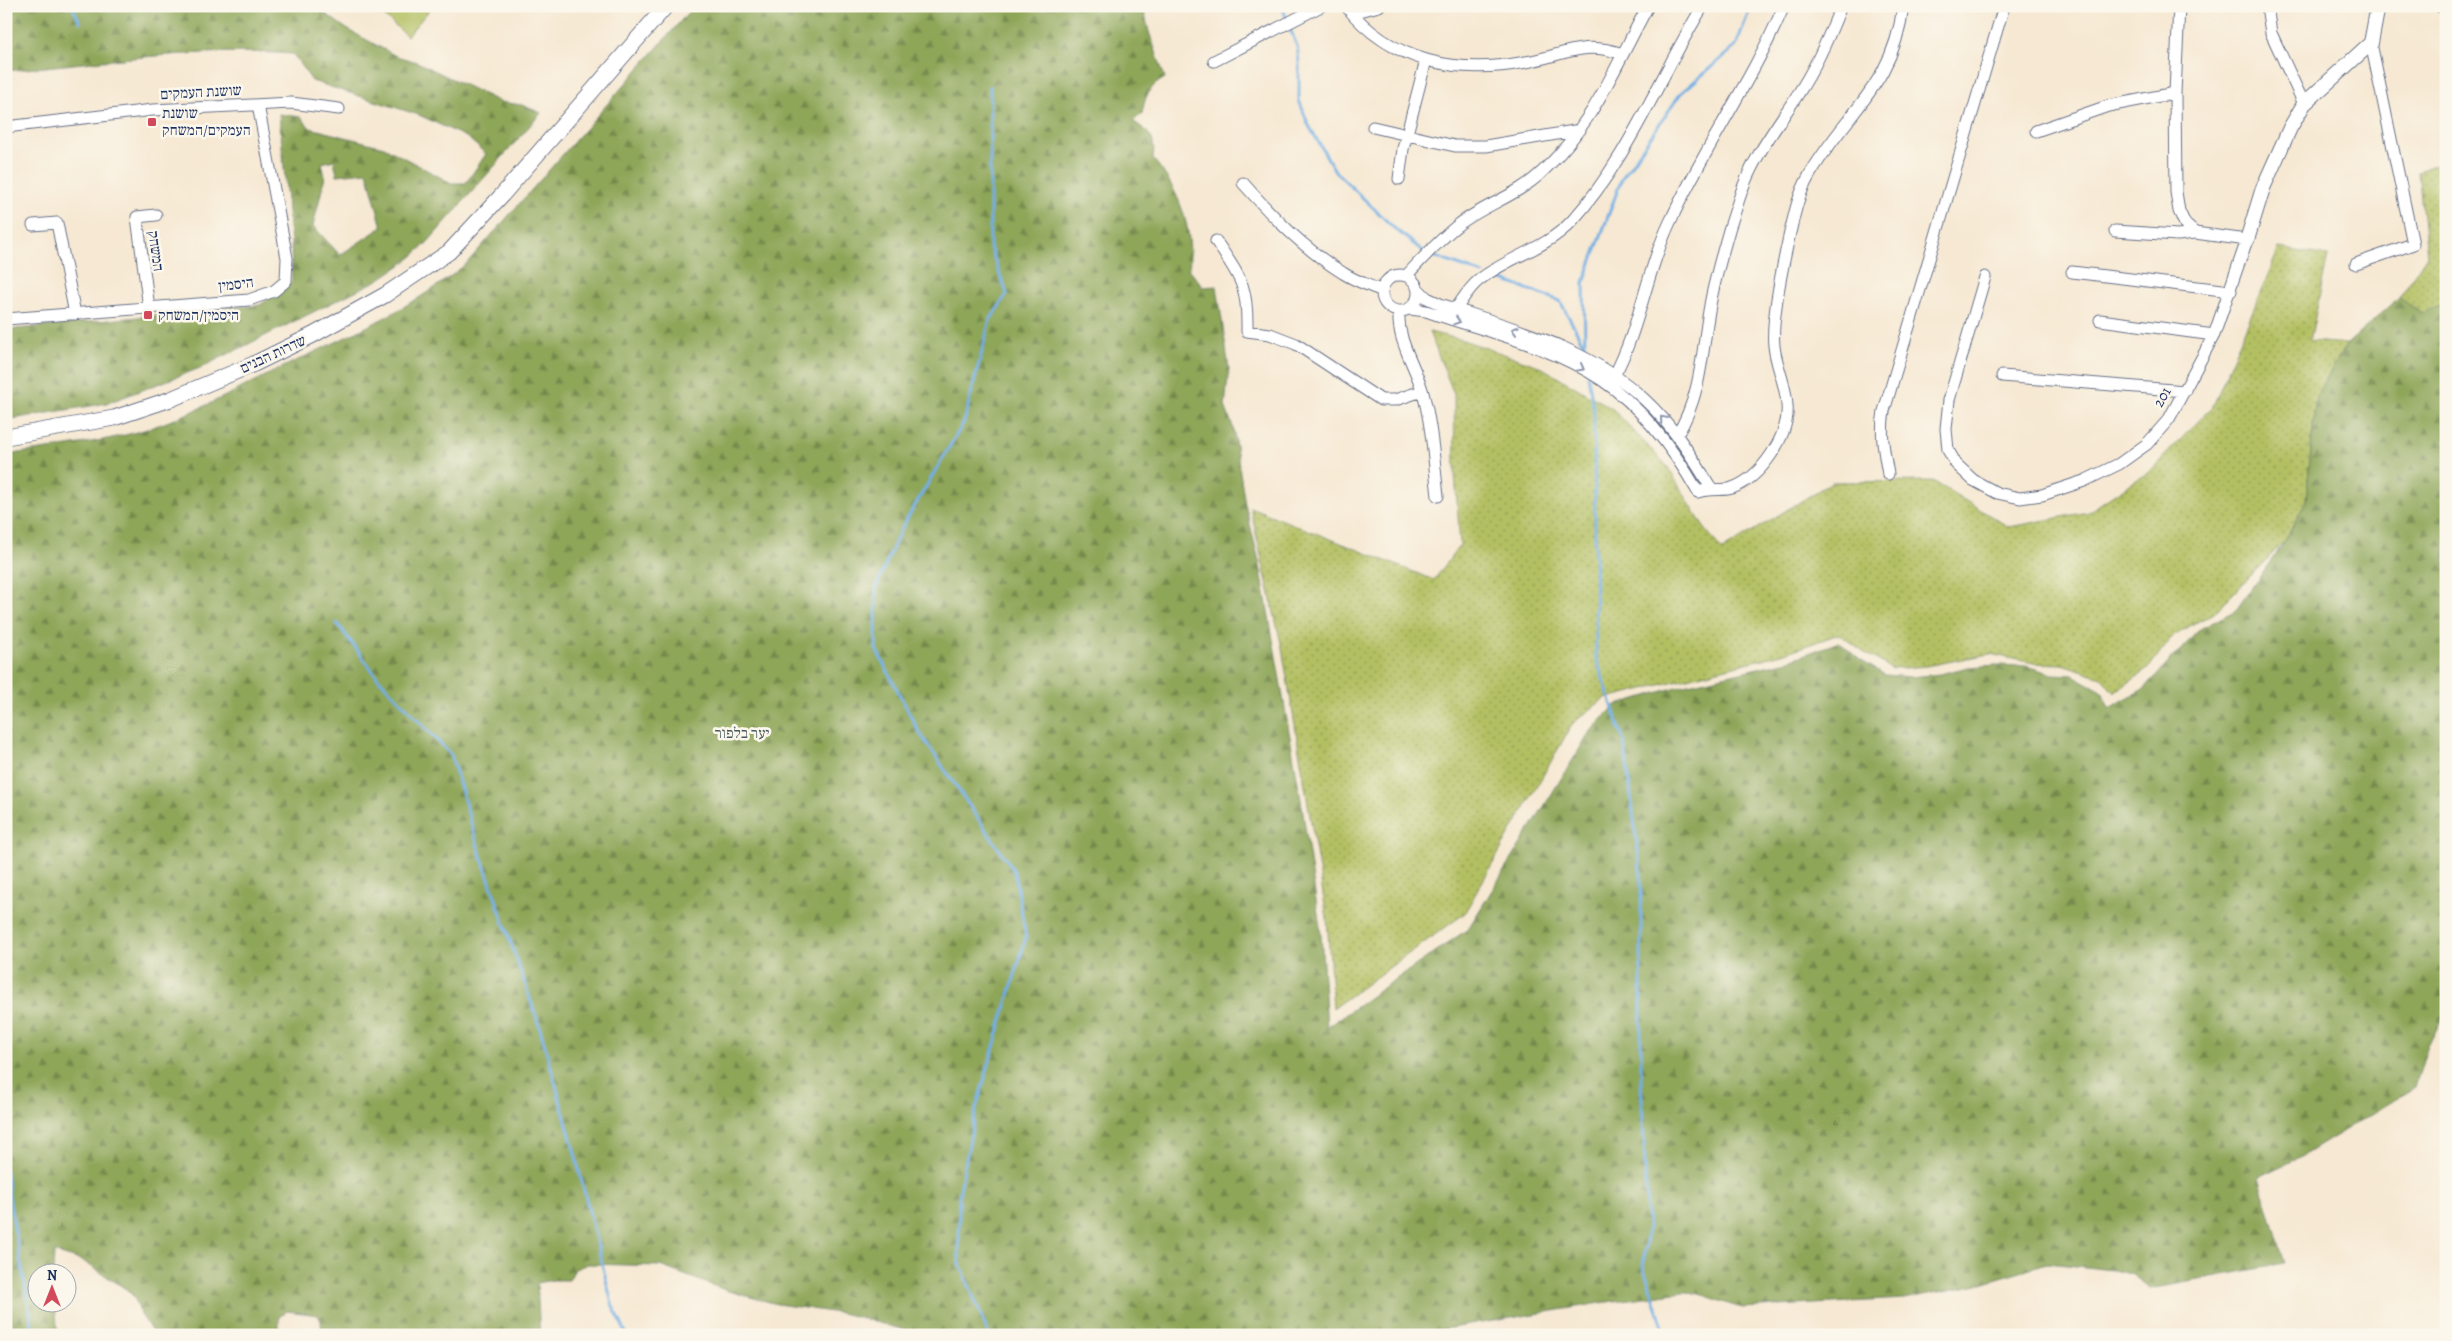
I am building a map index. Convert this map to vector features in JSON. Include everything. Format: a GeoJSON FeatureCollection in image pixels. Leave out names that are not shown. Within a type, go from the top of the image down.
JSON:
{"type":"FeatureCollection","features":[{"type":"Feature","properties":{"kind":"main road","name":"שדרות הבנים"},"geometry":{"type":"LineString","coordinates":[[6,437],[114,418],[163,402],[254,364],[313,335],[385,295],[449,252],[502,195],[666,6]]}},
{"type":"Feature","properties":{"kind":"street"},"geometry":{"type":"LineString","coordinates":[[1214,61],[1321,6]]}},
{"type":"Feature","properties":{"kind":"street"},"geometry":{"type":"LineString","coordinates":[[1349,10],[1379,6]]}},
{"type":"Feature","properties":{"kind":"street"},"geometry":{"type":"LineString","coordinates":[[1406,276],[1431,248],[1459,225],[1513,194],[1540,174],[1580,130],[1606,89],[1648,6]]}},
{"type":"Feature","properties":{"kind":"street"},"geometry":{"type":"LineString","coordinates":[[1455,310],[1479,280],[1560,233],[1585,204],[1636,130],[1702,6]]}},
{"type":"Feature","properties":{"kind":"street"},"geometry":{"type":"LineString","coordinates":[[1614,376],[1626,354],[1636,327],[1641,299],[1669,224],[1704,153],[1767,46],[1784,6]]}},
{"type":"Feature","properties":{"kind":"street"},"geometry":{"type":"LineString","coordinates":[[1677,435],[1689,416],[1699,383],[1713,287],[1740,194],[1755,159],[1799,94],[1826,46],[1841,6]]}},
{"type":"Feature","properties":{"kind":"street"},"geometry":{"type":"LineString","coordinates":[[1560,352],[1426,311],[1404,310],[1384,302],[1382,291],[1387,281],[1392,277],[1406,276],[1414,281],[1418,289],[1427,298],[1560,352],[1603,375],[1646,419],[1686,471],[1698,492],[1711,488],[1731,489],[1753,474],[1767,461],[1784,431],[1788,416],[1788,403],[1776,360],[1774,328],[1789,240],[1799,197],[1817,163],[1880,78],[1894,49],[1903,6]]}},
{"type":"Feature","properties":{"kind":"street"},"geometry":{"type":"LineString","coordinates":[[1888,474],[1881,427],[1884,411],[2004,6]]}},
{"type":"Feature","properties":{"kind":"street"},"geometry":{"type":"LineString","coordinates":[[2179,6],[2175,93],[2176,192],[2182,218],[2185,224],[2195,233]]}},
{"type":"Feature","properties":{"kind":"street"},"geometry":{"type":"LineString","coordinates":[[2267,6],[2271,33],[2304,104]]}},
{"type":"Feature","properties":{"kind":"street"},"geometry":{"type":"LineString","coordinates":[[2356,264],[2412,244],[2371,43],[2378,6]]}},
{"type":"Feature","properties":{"kind":"street"},"geometry":{"type":"LineString","coordinates":[[2440,6],[2446,9]]}},
{"type":"Feature","properties":{"kind":"street"},"geometry":{"type":"LineString","coordinates":[[1349,10],[1375,35],[1402,52],[1426,60],[1464,68],[1527,62],[1582,48],[1596,47],[1623,54]]}},
{"type":"Feature","properties":{"kind":"street","name":"201"},"geometry":{"type":"LineString","coordinates":[[1985,277],[1949,400],[1946,429],[1948,450],[1956,464],[1972,480],[1997,493],[2020,498],[2042,495],[2084,481],[2119,464],[2147,444],[2169,419],[2214,335],[2231,291],[2263,188],[2290,128],[2304,104],[2371,43]]}},
{"type":"Feature","properties":{"kind":"street"},"geometry":{"type":"LineString","coordinates":[[1398,179],[1406,135],[1426,60]]}},
{"type":"Feature","properties":{"kind":"street"},"geometry":{"type":"LineString","coordinates":[[2036,131],[2108,106],[2175,93]]}},
{"type":"Feature","properties":{"kind":"street","name":"שושנת העמקים"},"geometry":{"type":"LineString","coordinates":[[6,127],[153,110],[291,103],[338,109]]}},
{"type":"Feature","properties":{"kind":"street","name":"היסמין"},"geometry":{"type":"LineString","coordinates":[[6,319],[249,300],[274,291],[286,281],[288,258],[258,105]]}},
{"type":"Feature","properties":{"kind":"street"},"geometry":{"type":"LineString","coordinates":[[1373,127],[1455,146],[1486,146],[1580,130]]}},
{"type":"Feature","properties":{"kind":"street"},"geometry":{"type":"LineString","coordinates":[[1243,183],[1276,220],[1305,246],[1344,274],[1382,291]]}},
{"type":"Feature","properties":{"kind":"street","name":"המשחק"},"geometry":{"type":"LineString","coordinates":[[149,308],[137,217],[156,215]]}},
{"type":"Feature","properties":{"kind":"street"},"geometry":{"type":"LineString","coordinates":[[32,225],[57,223],[75,314]]}},
{"type":"Feature","properties":{"kind":"street"},"geometry":{"type":"LineString","coordinates":[[2115,231],[2178,235],[2195,233],[2247,240]]}},
{"type":"Feature","properties":{"kind":"street"},"geometry":{"type":"LineString","coordinates":[[1216,242],[1240,278],[1245,290],[1247,331],[1270,334],[1296,344],[1381,400],[1395,400],[1422,391]]}},
{"type":"Feature","properties":{"kind":"street"},"geometry":{"type":"LineString","coordinates":[[2072,272],[2231,291]]}},
{"type":"Feature","properties":{"kind":"street"},"geometry":{"type":"LineString","coordinates":[[1418,289],[1418,299],[1404,310],[1399,334],[1422,391],[1428,414],[1438,496]]}},
{"type":"Feature","properties":{"kind":"street"},"geometry":{"type":"LineString","coordinates":[[2100,320],[2214,335]]}},
{"type":"Feature","properties":{"kind":"street"},"geometry":{"type":"LineString","coordinates":[[1603,375],[1614,376],[1645,399],[1690,452],[1711,488]]}},
{"type":"Feature","properties":{"kind":"street"},"geometry":{"type":"LineString","coordinates":[[2002,376],[2185,391]]}},
{"type":"Feature","properties":{"kind":"green space"},"geometry":{"type":"Polygon","coordinates":[[[6,6],[309,6],[317,8],[347,29],[396,56],[417,62],[500,102],[522,105],[541,113],[427,243],[408,260],[378,280],[200,368],[108,403],[6,420],[6,330],[260,305],[292,281],[291,243],[279,114],[301,117],[310,128],[384,147],[451,183],[466,183],[486,154],[468,138],[419,115],[312,81],[293,54],[221,52],[185,54],[6,71],[6,6]],[[334,160],[322,163],[325,177],[313,226],[340,255],[382,227],[367,172],[337,175],[334,160]]]}},
{"type":"Feature","properties":{"kind":"green space"},"geometry":{"type":"Polygon","coordinates":[[[373,6],[433,6],[407,36],[373,6]]]}},
{"type":"Feature","properties":{"kind":"green space","name":"יער בלפור"},"geometry":{"type":"Polygon","coordinates":[[[694,6],[1143,6],[1149,32],[1165,78],[1151,89],[1146,97],[1142,114],[1133,121],[1148,132],[1154,145],[1153,159],[1170,183],[1183,211],[1189,240],[1189,270],[1203,287],[1217,286],[1229,369],[1225,406],[1233,427],[1245,504],[1260,565],[1302,806],[1321,934],[1327,1027],[1468,929],[1590,732],[1616,705],[1680,686],[1784,662],[1839,642],[1860,660],[1885,675],[1910,677],[1940,674],[1968,667],[1996,665],[2026,666],[2053,674],[2073,675],[2102,691],[2109,708],[2145,688],[2200,629],[2236,610],[2285,541],[2306,501],[2316,396],[2347,344],[2399,298],[2422,313],[2446,302],[2446,1011],[2427,1048],[2415,1087],[2299,1158],[2259,1177],[2284,1264],[2150,1288],[2131,1274],[2113,1270],[2047,1263],[1978,1284],[1904,1299],[1743,1308],[1699,1294],[1683,1292],[1607,1302],[1409,1335],[1083,1335],[1026,1330],[1002,1335],[923,1335],[846,1314],[777,1304],[728,1291],[660,1266],[588,1264],[575,1269],[569,1280],[537,1283],[540,1335],[322,1335],[321,1321],[318,1315],[287,1311],[279,1317],[279,1335],[154,1335],[142,1316],[134,1297],[126,1289],[83,1261],[54,1252],[53,1264],[28,1264],[28,1314],[56,1314],[58,1335],[6,1335],[6,455],[110,438],[144,430],[178,418],[374,323],[422,296],[466,264],[694,6]]]}},
{"type":"Feature","properties":{"kind":"green space"},"geometry":{"type":"Polygon","coordinates":[[[2446,149],[2446,302],[2422,313],[2399,298],[2427,255],[2418,171],[2442,162],[2446,149]]]}},
{"type":"Feature","properties":{"kind":"green space"},"geometry":{"type":"Polygon","coordinates":[[[2279,248],[2328,256],[2310,341],[2347,344],[2316,396],[2306,501],[2285,541],[2213,614],[2189,626],[2169,640],[2148,669],[2114,693],[2101,677],[2062,664],[2033,663],[1990,654],[1926,666],[1893,669],[1863,652],[1839,634],[1782,654],[1604,699],[1573,723],[1464,914],[1333,1008],[1327,918],[1282,648],[1250,507],[1434,580],[1460,545],[1455,475],[1454,394],[1429,332],[1463,340],[1539,366],[1613,409],[1667,466],[1703,526],[1722,550],[1832,482],[1933,481],[2009,527],[2088,512],[2150,471],[2213,406],[2279,248]]]}},
{"type":"Feature","properties":{"kind":"waterway"},"geometry":{"type":"LineString","coordinates":[[72,6],[80,22]]}},
{"type":"Feature","properties":{"kind":"waterway"},"geometry":{"type":"LineString","coordinates":[[1282,6],[1287,20]]}},
{"type":"Feature","properties":{"kind":"waterway"},"geometry":{"type":"LineString","coordinates":[[1585,355],[1584,282],[1622,178],[1681,93],[1736,46],[1751,6]]}},
{"type":"Feature","properties":{"kind":"waterway"},"geometry":{"type":"LineString","coordinates":[[1289,26],[1297,46],[1299,100],[1308,124],[1335,171],[1394,228],[1424,252]]}},
{"type":"Feature","properties":{"kind":"waterway"},"geometry":{"type":"LineString","coordinates":[[989,1335],[959,1261],[959,1195],[976,1108],[1026,937],[1014,871],[919,732],[876,649],[876,587],[900,531],[964,422],[990,320],[1007,294],[990,247],[990,86]]}},
{"type":"Feature","properties":{"kind":"waterway"},"geometry":{"type":"LineString","coordinates":[[1430,255],[1483,274]]}},
{"type":"Feature","properties":{"kind":"waterway"},"geometry":{"type":"LineString","coordinates":[[1491,276],[1560,301],[1584,345]]}},
{"type":"Feature","properties":{"kind":"waterway"},"geometry":{"type":"LineString","coordinates":[[1588,376],[1594,412],[1596,658],[1624,741],[1641,876],[1641,1081],[1648,1228],[1643,1266],[1666,1335]]}},
{"type":"Feature","properties":{"kind":"waterway"},"geometry":{"type":"LineString","coordinates":[[337,623],[377,677],[451,755],[479,850],[539,1025],[574,1150],[612,1304],[627,1335]]}},
{"type":"Feature","properties":{"kind":"waterway"},"geometry":{"type":"LineString","coordinates":[[6,1171],[34,1335]]}},
{"type":"Feature","properties":{"kind":"place","name":"שושנת העמקים/המשחק"},"geometry":{"type":"Point","coordinates":[152,122]}},
{"type":"Feature","properties":{"kind":"place","name":"היסמין/המשחק"},"geometry":{"type":"Point","coordinates":[148,315]}}]}
